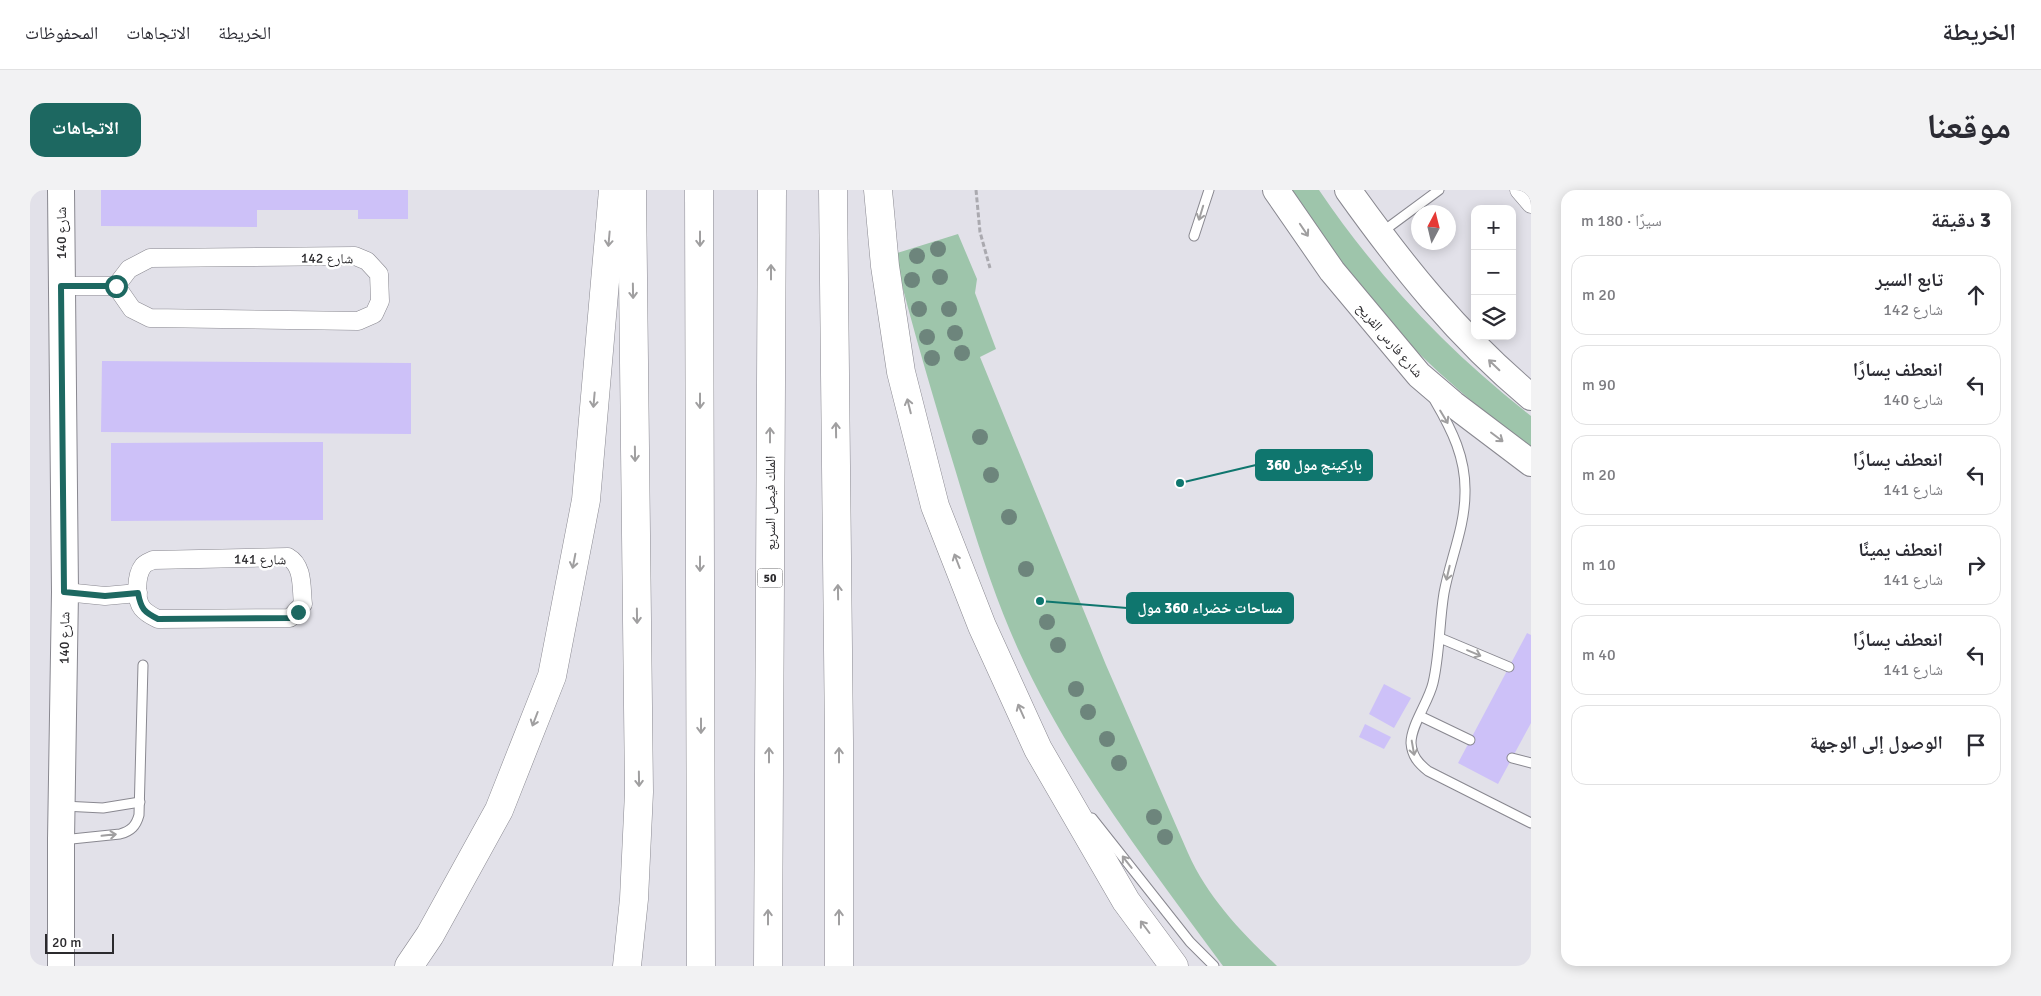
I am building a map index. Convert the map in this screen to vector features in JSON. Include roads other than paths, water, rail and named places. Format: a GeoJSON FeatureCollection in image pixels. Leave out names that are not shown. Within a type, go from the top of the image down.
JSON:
{"type":"FeatureCollection","features":[{"type":"Feature","properties":{"kind":"highway"},"geometry":{"type":"LineString","coordinates":[[409,966],[430,935],[499,810],[552,676],[586,500],[613,190]]}},
{"type":"Feature","properties":{"kind":"highway"},"geometry":{"type":"LineString","coordinates":[[627,966],[634,899],[639,792],[632,190]]}},
{"type":"Feature","properties":{"kind":"highway"},"geometry":{"type":"LineString","coordinates":[[699,190],[701,966]]}},
{"type":"Feature","properties":{"kind":"highway","name":"الملك فيصل السريع"},"geometry":{"type":"LineString","coordinates":[[768,966],[772,190]]}},
{"type":"Feature","properties":{"kind":"highway"},"geometry":{"type":"LineString","coordinates":[[833,190],[839,741],[839,966]]}},
{"type":"Feature","properties":{"kind":"highway"},"geometry":{"type":"LineString","coordinates":[[878,190],[885,266],[901,372],[935,506],[982,626],[1038,749],[1126,901],[1174,966]]}},
{"type":"Feature","properties":{"kind":"street","name":"شارع 140"},"geometry":{"type":"LineString","coordinates":[[61,190],[64,592],[61,966]]}},
{"type":"Feature","properties":{"kind":"street","name":"شارع فارس الفريح"},"geometry":{"type":"LineString","coordinates":[[1276,190],[1332,271],[1419,375],[1453,404],[1531,463]]}},
{"type":"Feature","properties":{"kind":"street"},"geometry":{"type":"LineString","coordinates":[[1348,190],[1380,234],[1439,308],[1496,367],[1531,396]]}},
{"type":"Feature","properties":{"kind":"street"},"geometry":{"type":"LineString","coordinates":[[1519,190],[1531,204]]}},
{"type":"Feature","properties":{"kind":"street","name":"شارع 142"},"geometry":{"type":"LineString","coordinates":[[355,256],[367,262],[379,274],[380,301],[374,314],[358,321],[150,318],[132,309],[116,286],[129,269],[150,258],[355,256]]}},
{"type":"Feature","properties":{"kind":"street"},"geometry":{"type":"LineString","coordinates":[[61,286],[116,286]]}},
{"type":"Feature","properties":{"kind":"street","name":"شارع 141"},"geometry":{"type":"LineString","coordinates":[[288,557],[295,560],[300,568],[303,604],[290,618],[158,619],[149,615],[140,606],[138,593],[139,572],[144,564],[153,560],[288,557]]}},
{"type":"Feature","properties":{"kind":"street"},"geometry":{"type":"LineString","coordinates":[[64,592],[105,596],[138,593]]}},
{"type":"Feature","properties":{"kind":"lane"},"geometry":{"type":"LineString","coordinates":[[1194,236],[1208,190]]}},
{"type":"Feature","properties":{"kind":"lane"},"geometry":{"type":"LineString","coordinates":[[1380,234],[1439,190]]}},
{"type":"Feature","properties":{"kind":"lane"},"geometry":{"type":"LineString","coordinates":[[1419,375],[1451,428],[1462,461],[1465,478],[1463,515],[1446,581],[1433,684],[1411,741],[1412,751],[1417,762],[1428,771],[1531,823]]}},
{"type":"Feature","properties":{"kind":"lane"},"geometry":{"type":"LineString","coordinates":[[1440,638],[1509,667]]}},
{"type":"Feature","properties":{"kind":"lane"},"geometry":{"type":"LineString","coordinates":[[61,840],[128,832],[137,821],[140,802],[143,665]]}},
{"type":"Feature","properties":{"kind":"lane"},"geometry":{"type":"LineString","coordinates":[[1420,716],[1470,740]]}},
{"type":"Feature","properties":{"kind":"lane"},"geometry":{"type":"LineString","coordinates":[[1038,749],[1080,803]]}},
{"type":"Feature","properties":{"kind":"lane"},"geometry":{"type":"LineString","coordinates":[[1512,758],[1531,763]]}},
{"type":"Feature","properties":{"kind":"lane"},"geometry":{"type":"LineString","coordinates":[[61,806],[103,808],[140,802]]}},
{"type":"Feature","properties":{"kind":"lane"},"geometry":{"type":"LineString","coordinates":[[1086,811],[1190,942],[1214,966]]}},
{"type":"Feature","properties":{"kind":"place","name":"باركينج مول 360"},"geometry":{"type":"Point","coordinates":[1180,483]}},
{"type":"Feature","properties":{"kind":"place","name":"مساحات خضراء 360 مول"},"geometry":{"type":"Point","coordinates":[1040,601]}}]}
